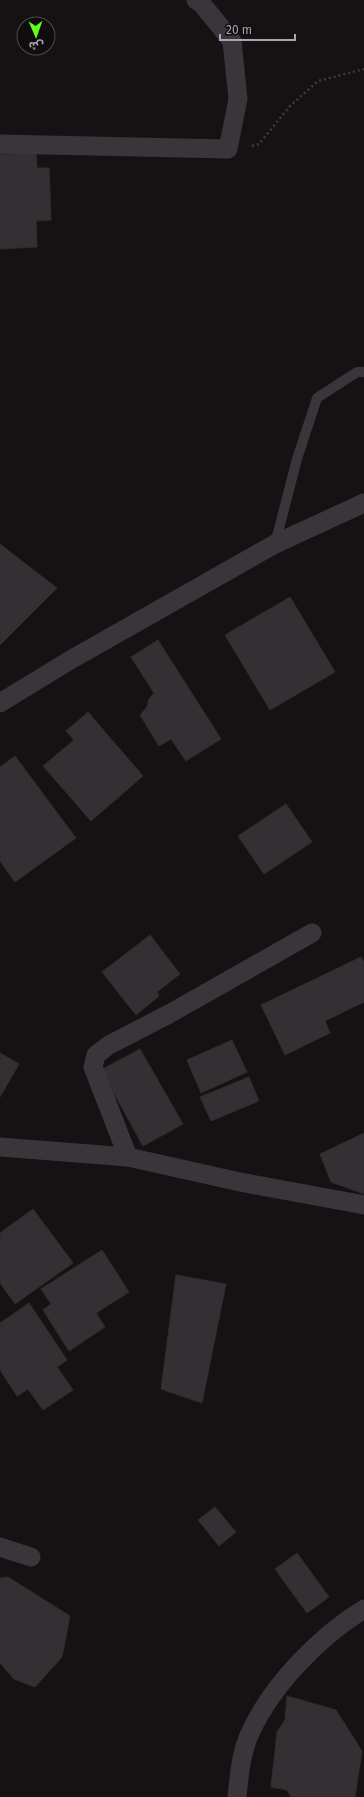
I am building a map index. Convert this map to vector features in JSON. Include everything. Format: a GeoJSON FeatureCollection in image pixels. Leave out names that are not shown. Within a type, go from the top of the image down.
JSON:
{"type":"FeatureCollection","features":[{"type":"Feature","properties":{"kind":"street"},"geometry":{"type":"LineString","coordinates":[[0,144],[228,149],[238,99],[232,41],[201,3],[196,0]]}},
{"type":"Feature","properties":{"kind":"street"},"geometry":{"type":"LineString","coordinates":[[0,703],[72,659],[275,544],[364,503]]}},
{"type":"Feature","properties":{"kind":"street"},"geometry":{"type":"LineString","coordinates":[[128,1158],[93,1067],[96,1055],[109,1045],[169,1014],[312,933]]}},
{"type":"Feature","properties":{"kind":"street"},"geometry":{"type":"LineString","coordinates":[[0,1147],[128,1158],[240,1182],[364,1205]]}},
{"type":"Feature","properties":{"kind":"street"},"geometry":{"type":"LineString","coordinates":[[0,1547],[31,1558]]}},
{"type":"Feature","properties":{"kind":"street"},"geometry":{"type":"LineString","coordinates":[[237,1797],[243,1757],[250,1732],[265,1705],[285,1680],[325,1638],[342,1623],[364,1609]]}},
{"type":"Feature","properties":{"kind":"lane"},"geometry":{"type":"LineString","coordinates":[[275,544],[297,459],[317,398],[357,372],[364,372]]}},
{"type":"Feature","properties":{"kind":"path"},"geometry":{"type":"LineString","coordinates":[[228,149],[239,151],[259,144],[290,106],[318,82],[364,69]]}},
{"type":"Feature","properties":{"kind":"building"},"geometry":{"type":"Polygon","coordinates":[[[36,153],[37,168],[49,168],[51,220],[36,221],[37,247],[0,249],[0,154],[36,153]]]}},
{"type":"Feature","properties":{"kind":"building"},"geometry":{"type":"Polygon","coordinates":[[[0,544],[57,588],[0,645],[0,544]]]}},
{"type":"Feature","properties":{"kind":"building"},"geometry":{"type":"Polygon","coordinates":[[[290,597],[335,672],[270,710],[225,635],[290,597]]]}},
{"type":"Feature","properties":{"kind":"building"},"geometry":{"type":"Polygon","coordinates":[[[158,640],[221,739],[186,761],[171,739],[159,746],[140,715],[147,707],[149,699],[154,693],[131,657],[158,640]]]}},
{"type":"Feature","properties":{"kind":"building"},"geometry":{"type":"Polygon","coordinates":[[[88,712],[143,776],[91,821],[43,766],[74,740],[66,731],[88,712]]]}},
{"type":"Feature","properties":{"kind":"building"},"geometry":{"type":"Polygon","coordinates":[[[15,756],[76,838],[15,882],[0,861],[0,767],[15,756]]]}},
{"type":"Feature","properties":{"kind":"building"},"geometry":{"type":"Polygon","coordinates":[[[286,804],[312,842],[264,874],[238,836],[286,804]]]}},
{"type":"Feature","properties":{"kind":"building"},"geometry":{"type":"Polygon","coordinates":[[[150,935],[180,974],[157,992],[159,996],[136,1015],[102,972],[150,935]]]}},
{"type":"Feature","properties":{"kind":"building"},"geometry":{"type":"Polygon","coordinates":[[[361,957],[364,962],[364,1002],[325,1021],[330,1033],[285,1055],[261,1005],[361,957]]]}},
{"type":"Feature","properties":{"kind":"building"},"geometry":{"type":"Polygon","coordinates":[[[232,1040],[247,1072],[201,1093],[187,1060],[232,1040]]]}},
{"type":"Feature","properties":{"kind":"building"},"geometry":{"type":"Polygon","coordinates":[[[140,1049],[183,1124],[143,1146],[101,1070],[140,1049]]]}},
{"type":"Feature","properties":{"kind":"building"},"geometry":{"type":"Polygon","coordinates":[[[0,1053],[19,1064],[0,1097],[0,1053]]]}},
{"type":"Feature","properties":{"kind":"building"},"geometry":{"type":"Polygon","coordinates":[[[249,1077],[259,1101],[211,1121],[200,1097],[249,1077]]]}},
{"type":"Feature","properties":{"kind":"building"},"geometry":{"type":"Polygon","coordinates":[[[364,1133],[364,1194],[331,1182],[320,1154],[364,1133]]]}},
{"type":"Feature","properties":{"kind":"building"},"geometry":{"type":"Polygon","coordinates":[[[33,1209],[73,1263],[15,1304],[0,1283],[0,1233],[33,1209]]]}},
{"type":"Feature","properties":{"kind":"building"},"geometry":{"type":"Polygon","coordinates":[[[102,1250],[129,1292],[96,1313],[105,1327],[69,1351],[43,1310],[51,1304],[41,1289],[102,1250]]]}},
{"type":"Feature","properties":{"kind":"building"},"geometry":{"type":"Polygon","coordinates":[[[176,1275],[226,1284],[202,1403],[161,1389],[176,1275]]]}},
{"type":"Feature","properties":{"kind":"building"},"geometry":{"type":"Polygon","coordinates":[[[29,1303],[67,1360],[57,1367],[73,1390],[43,1410],[28,1389],[17,1396],[0,1370],[0,1323],[29,1303]]]}},
{"type":"Feature","properties":{"kind":"building"},"geometry":{"type":"Polygon","coordinates":[[[215,1507],[236,1532],[219,1546],[198,1520],[215,1507]]]}},
{"type":"Feature","properties":{"kind":"building"},"geometry":{"type":"Polygon","coordinates":[[[297,1553],[329,1597],[307,1613],[275,1569],[297,1553]]]}},
{"type":"Feature","properties":{"kind":"building"},"geometry":{"type":"Polygon","coordinates":[[[8,1577],[70,1616],[62,1657],[35,1687],[14,1679],[0,1663],[0,1578],[8,1577]]]}},
{"type":"Feature","properties":{"kind":"building"},"geometry":{"type":"Polygon","coordinates":[[[287,1696],[336,1710],[362,1751],[355,1797],[291,1797],[287,1790],[271,1787],[277,1732],[285,1720],[287,1696]]]}}]}
